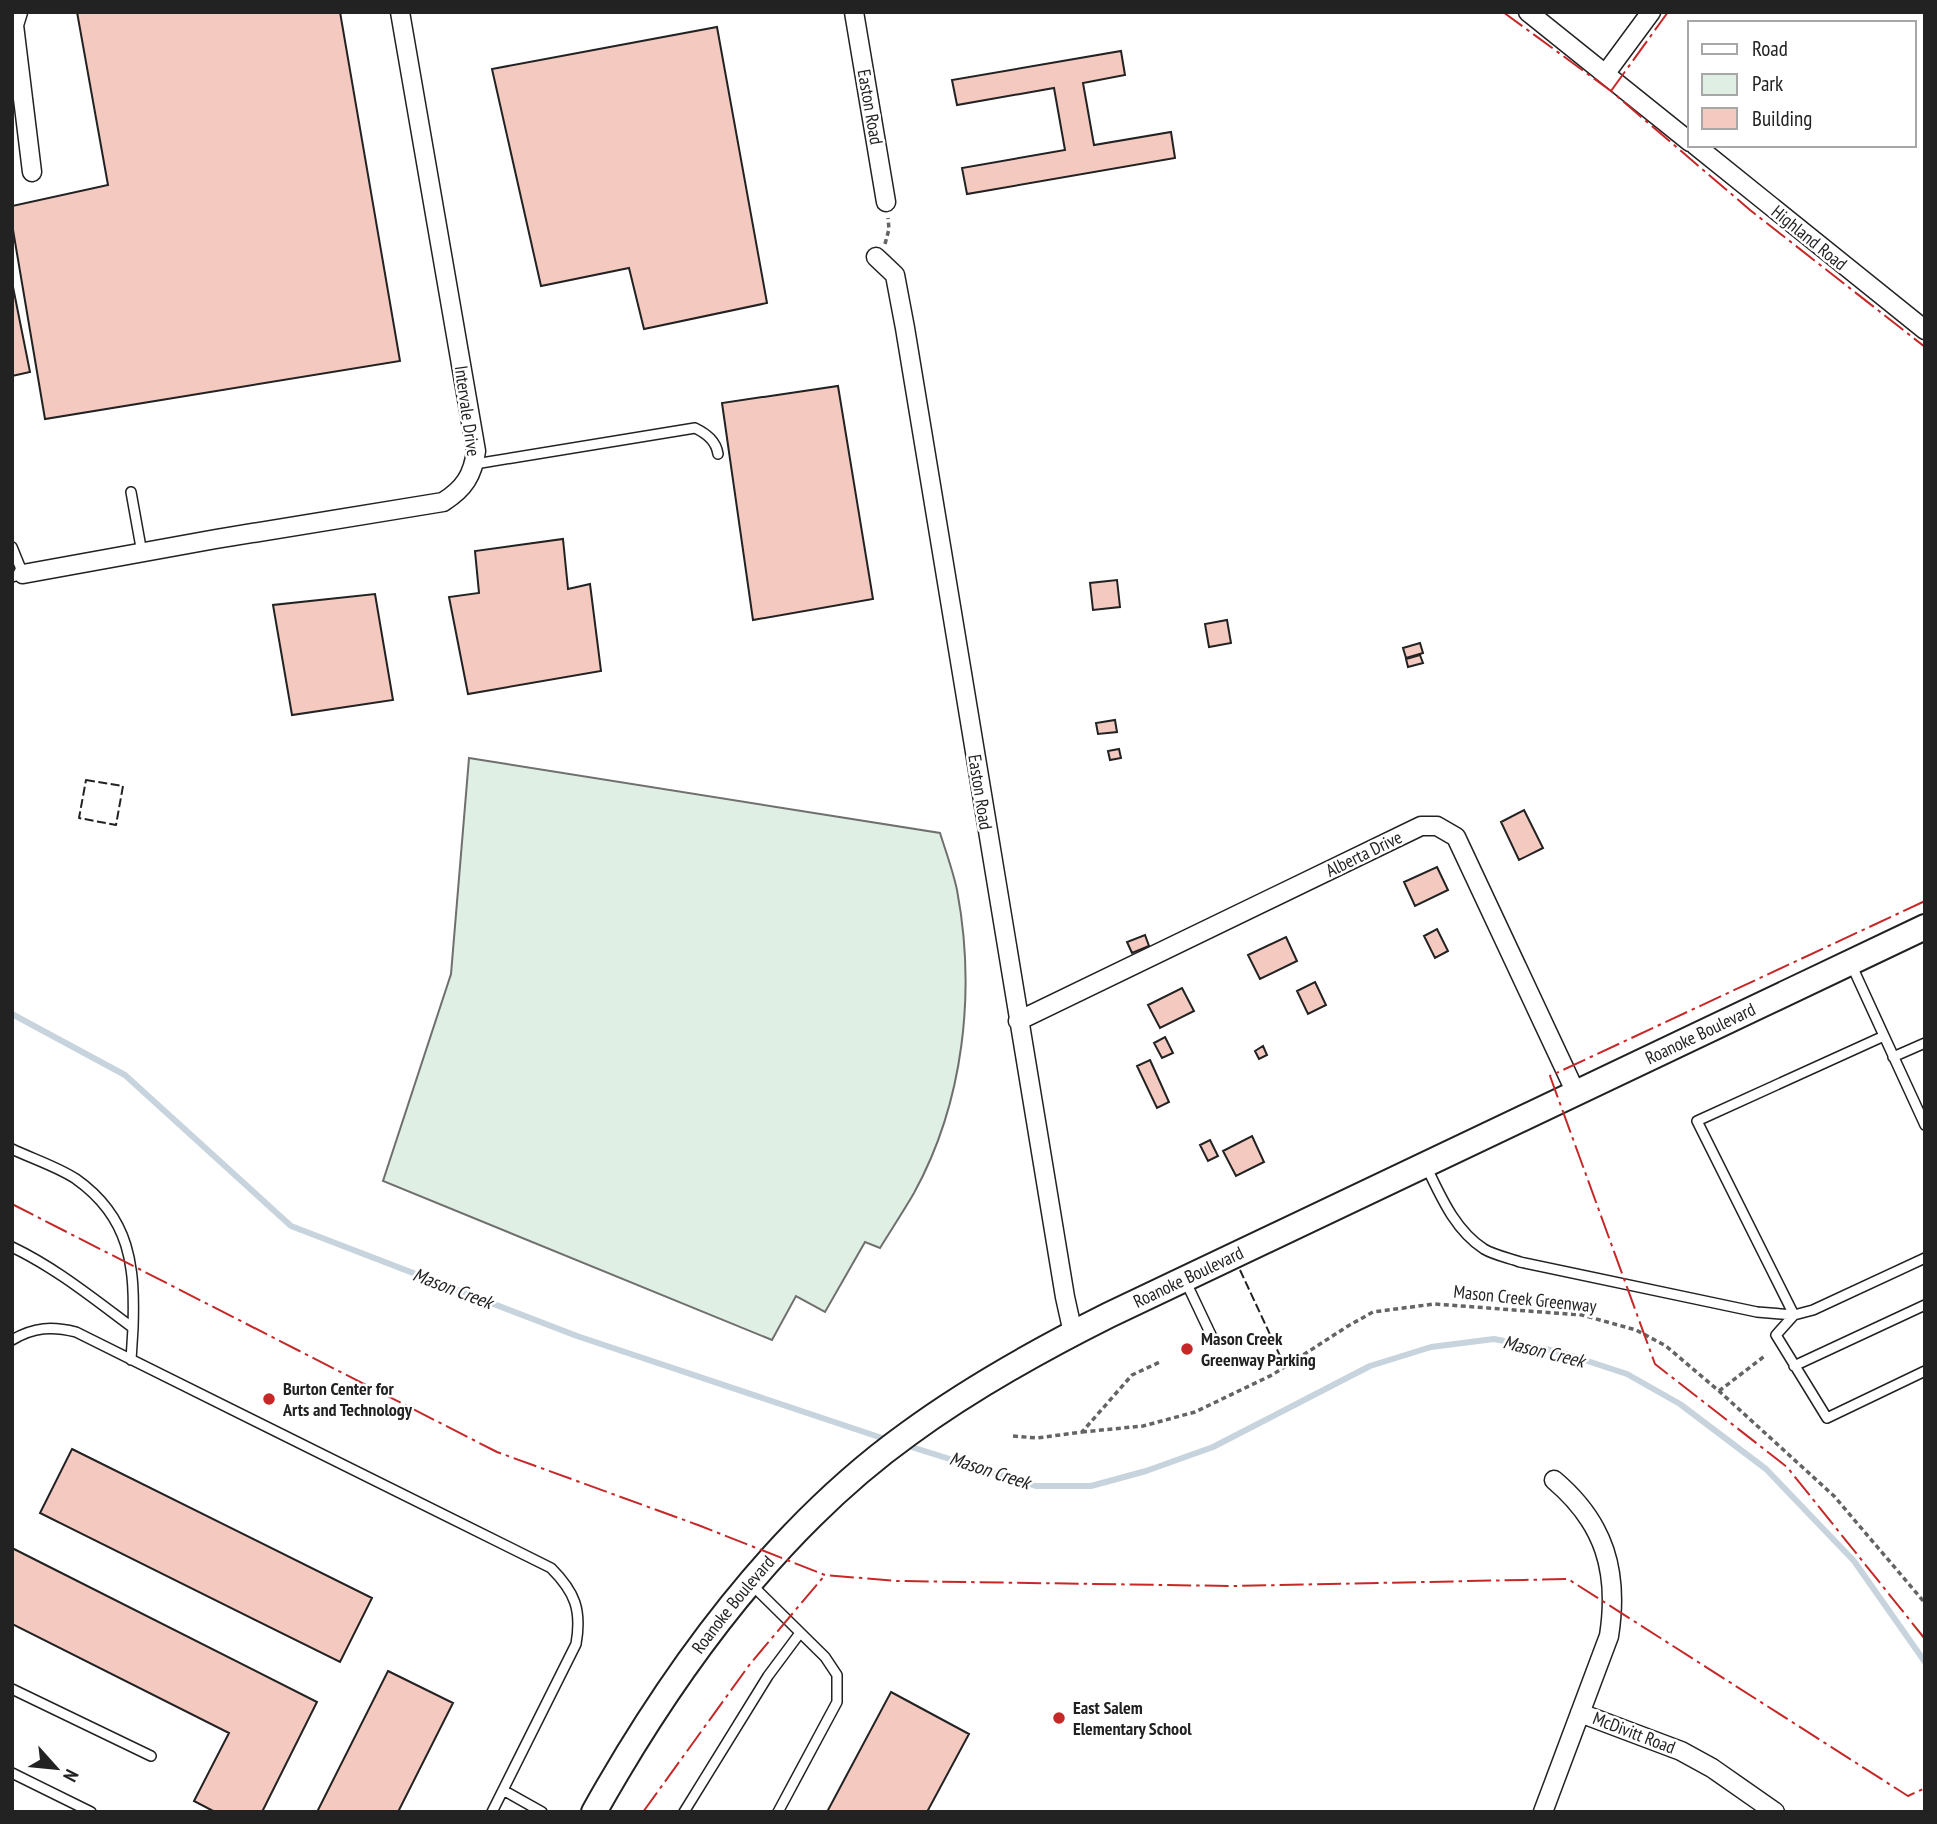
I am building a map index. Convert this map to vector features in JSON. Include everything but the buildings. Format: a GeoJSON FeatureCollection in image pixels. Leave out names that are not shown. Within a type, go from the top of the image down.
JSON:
{"type":"FeatureCollection","features":[{"type":"Feature","properties":{"kind":"main road","name":"Roanoke Boulevard"},"geometry":{"type":"LineString","coordinates":[[594,1812],[641,1731],[688,1662],[797,1532],[851,1481],[905,1436],[1003,1370],[1184,1278],[1925,927]]}},
{"type":"Feature","properties":{"kind":"street"},"geometry":{"type":"LineString","coordinates":[[18,12],[14,25],[32,172]]}},
{"type":"Feature","properties":{"kind":"street","name":"Intervale Drive"},"geometry":{"type":"LineString","coordinates":[[18,576],[443,502],[457,494],[466,484],[475,464],[476,451],[400,12]]}},
{"type":"Feature","properties":{"kind":"street","name":"Easton Road"},"geometry":{"type":"LineString","coordinates":[[854,12],[886,202]]}},
{"type":"Feature","properties":{"kind":"street"},"geometry":{"type":"LineString","coordinates":[[1528,12],[1688,140]]}},
{"type":"Feature","properties":{"kind":"street"},"geometry":{"type":"LineString","coordinates":[[1606,73],[1651,12]]}},
{"type":"Feature","properties":{"kind":"street","name":"Highland Road"},"geometry":{"type":"LineString","coordinates":[[1697,147],[1925,330]]}},
{"type":"Feature","properties":{"kind":"street","name":"Easton Road"},"geometry":{"type":"LineString","coordinates":[[876,257],[895,275],[903,315],[1018,1021],[1073,1333]]}},
{"type":"Feature","properties":{"kind":"street","name":"Alberta Drive"},"geometry":{"type":"LineString","coordinates":[[1018,1021],[1421,826],[1437,825],[1456,837],[1576,1093]]}},
{"type":"Feature","properties":{"kind":"street"},"geometry":{"type":"LineString","coordinates":[[1554,1480],[1584,1510],[1598,1533],[1608,1557],[1613,1583],[1609,1636],[1580,1713]]}},
{"type":"Feature","properties":{"kind":"street","name":"McDivitt Road"},"geometry":{"type":"LineString","coordinates":[[1543,1812],[1580,1713],[1681,1751],[1712,1768],[1775,1812]]}},
{"type":"Feature","properties":{"kind":"lane"},"geometry":{"type":"LineString","coordinates":[[475,464],[695,428],[706,433],[718,454]]}},
{"type":"Feature","properties":{"kind":"lane"},"geometry":{"type":"LineString","coordinates":[[131,492],[142,553]]}},
{"type":"Feature","properties":{"kind":"lane"},"geometry":{"type":"LineString","coordinates":[[12,547],[18,576]]}},
{"type":"Feature","properties":{"kind":"lane"},"geometry":{"type":"LineString","coordinates":[[1851,963],[1925,1125]]}},
{"type":"Feature","properties":{"kind":"lane"},"geometry":{"type":"LineString","coordinates":[[1794,1315],[1697,1121],[1884,1036]]}},
{"type":"Feature","properties":{"kind":"lane"},"geometry":{"type":"LineString","coordinates":[[1893,1057],[1925,1043]]}},
{"type":"Feature","properties":{"kind":"lane"},"geometry":{"type":"LineString","coordinates":[[12,1149],[75,1178],[97,1197],[113,1217],[132,1263],[135,1287],[131,1360]]}},
{"type":"Feature","properties":{"kind":"lane"},"geometry":{"type":"LineString","coordinates":[[1425,1165],[1446,1207],[1465,1234],[1485,1250],[1520,1262],[1757,1312],[1794,1315],[1813,1310],[1925,1258]]}},
{"type":"Feature","properties":{"kind":"lane"},"geometry":{"type":"LineString","coordinates":[[12,1247],[30,1255],[78,1286],[133,1328]]}},
{"type":"Feature","properties":{"kind":"lane"},"geometry":{"type":"LineString","coordinates":[[1184,1278],[1212,1337]]}},
{"type":"Feature","properties":{"kind":"lane"},"geometry":{"type":"LineString","coordinates":[[1794,1366],[1925,1305]]}},
{"type":"Feature","properties":{"kind":"lane"},"geometry":{"type":"LineString","coordinates":[[1794,1315],[1776,1335],[1827,1418],[1925,1371]]}},
{"type":"Feature","properties":{"kind":"lane"},"geometry":{"type":"LineString","coordinates":[[12,1340],[41,1328],[76,1332],[551,1568],[566,1583],[577,1611],[576,1644],[492,1812]]}},
{"type":"Feature","properties":{"kind":"lane"},"geometry":{"type":"LineString","coordinates":[[751,1584],[825,1657],[837,1675],[837,1702],[778,1812]]}},
{"type":"Feature","properties":{"kind":"lane"},"geometry":{"type":"LineString","coordinates":[[684,1812],[768,1676],[800,1633]]}},
{"type":"Feature","properties":{"kind":"lane"},"geometry":{"type":"LineString","coordinates":[[12,1689],[151,1756]]}},
{"type":"Feature","properties":{"kind":"lane"},"geometry":{"type":"LineString","coordinates":[[12,1773],[91,1812]]}},
{"type":"Feature","properties":{"kind":"lane"},"geometry":{"type":"LineString","coordinates":[[503,1790],[542,1812]]}},
{"type":"Feature","properties":{"kind":"path"},"geometry":{"type":"LineString","coordinates":[[876,257],[888,239],[890,229],[886,202]]}},
{"type":"Feature","properties":{"kind":"path","name":"Mason Creek Greenway"},"geometry":{"type":"LineString","coordinates":[[1013,1436],[1038,1438],[1143,1426],[1195,1412],[1272,1375],[1373,1312],[1434,1304],[1582,1315],[1636,1330],[1665,1346],[1719,1391],[1834,1496],[1925,1603]]}},
{"type":"Feature","properties":{"kind":"path"},"geometry":{"type":"LineString","coordinates":[[1719,1391],[1766,1355]]}},
{"type":"Feature","properties":{"kind":"path"},"geometry":{"type":"LineString","coordinates":[[1082,1432],[1132,1375],[1162,1361]]}},
{"type":"Feature","properties":{"kind":"green space"},"geometry":{"type":"Polygon","coordinates":[[[469,758],[940,833],[957,890],[963,928],[965,1006],[955,1084],[931,1158],[914,1193],[880,1248],[865,1242],[825,1312],[796,1296],[772,1340],[383,1181],[451,974],[469,758]]]}},
{"type":"Feature","properties":{"kind":"waterway","name":"Mason Creek"},"geometry":{"type":"LineString","coordinates":[[12,1014],[125,1075],[291,1226],[577,1336],[888,1440]]}},
{"type":"Feature","properties":{"kind":"waterway","name":"Mason Creek"},"geometry":{"type":"LineString","coordinates":[[905,1445],[1036,1486],[1091,1486],[1146,1471],[1213,1447],[1370,1366],[1431,1347],[1494,1339],[1560,1352],[1627,1374],[1680,1404],[1766,1469],[1854,1561],[1925,1662]]}},
{"type":"Feature","properties":{"kind":"fence"},"geometry":{"type":"LineString","coordinates":[[86,780],[123,786],[116,825],[79,818],[86,780]]}},
{"type":"Feature","properties":{"kind":"fence"},"geometry":{"type":"LineString","coordinates":[[1240,1270],[1281,1358]]}},
{"type":"Feature","properties":{"kind":"power"},"geometry":{"type":"LineString","coordinates":[[1503,12],[1611,91],[1750,210],[1925,347]]}},
{"type":"Feature","properties":{"kind":"power"},"geometry":{"type":"LineString","coordinates":[[1611,91],[1668,12]]}},
{"type":"Feature","properties":{"kind":"power"},"geometry":{"type":"LineString","coordinates":[[1925,901],[1550,1076],[1655,1364],[1787,1467],[1925,1639]]}},
{"type":"Feature","properties":{"kind":"power"},"geometry":{"type":"LineString","coordinates":[[12,1204],[497,1452],[698,1525],[825,1575],[897,1581],[1233,1586],[1568,1579],[1908,1796],[1925,1788]]}},
{"type":"Feature","properties":{"kind":"power"},"geometry":{"type":"LineString","coordinates":[[643,1812],[750,1664],[825,1575]]}},
{"type":"Feature","properties":{"kind":"place","name":"Mason Creek Greenway Parking"},"geometry":{"type":"Point","coordinates":[1187,1349]}},
{"type":"Feature","properties":{"kind":"place","name":"Burton Center for Arts and Technology"},"geometry":{"type":"Point","coordinates":[269,1399]}},
{"type":"Feature","properties":{"kind":"place","name":"East Salem Elementary School"},"geometry":{"type":"Point","coordinates":[1059,1718]}}]}
